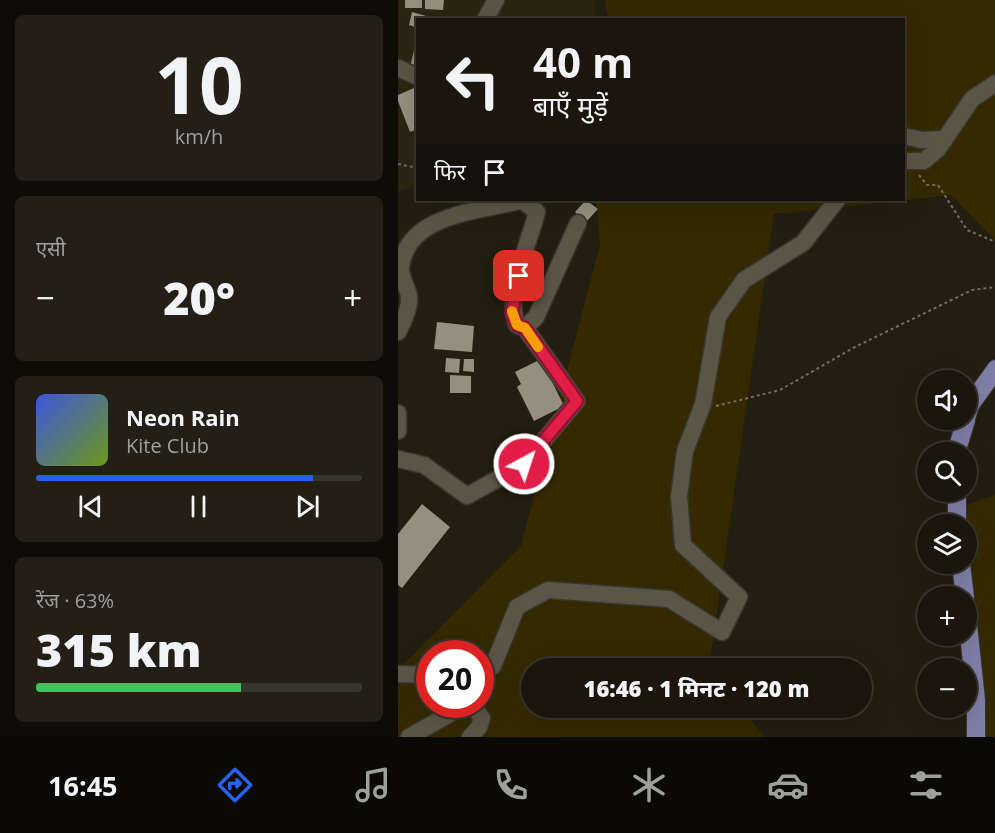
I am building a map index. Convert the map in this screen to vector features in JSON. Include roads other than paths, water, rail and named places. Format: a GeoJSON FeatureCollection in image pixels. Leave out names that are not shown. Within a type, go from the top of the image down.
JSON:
{"type":"FeatureCollection","features":[{"type":"Feature","properties":{"kind":"main road"},"geometry":{"type":"LineString","coordinates":[[977,395],[995,369]]}},
{"type":"Feature","properties":{"kind":"main road"},"geometry":{"type":"LineString","coordinates":[[970,646],[976,700],[976,737]]}},
{"type":"Feature","properties":{"kind":"street"},"geometry":{"type":"LineString","coordinates":[[486,18],[496,0]]}},
{"type":"Feature","properties":{"kind":"street"},"geometry":{"type":"LineString","coordinates":[[398,68],[416,76]]}},
{"type":"Feature","properties":{"kind":"street"},"geometry":{"type":"LineString","coordinates":[[905,161],[924,161],[945,139],[972,99],[995,83]]}},
{"type":"Feature","properties":{"kind":"street"},"geometry":{"type":"LineString","coordinates":[[905,136],[922,140],[945,139]]}},
{"type":"Feature","properties":{"kind":"street"},"geometry":{"type":"LineString","coordinates":[[398,332],[409,297],[401,268],[405,251],[421,232],[442,220],[468,211],[517,201]]}},
{"type":"Feature","properties":{"kind":"street"},"geometry":{"type":"LineString","coordinates":[[398,459],[424,465],[467,496],[524,464],[577,401],[525,328],[517,325],[512,313],[519,276],[537,212],[523,201]]}},
{"type":"Feature","properties":{"kind":"street"},"geometry":{"type":"LineString","coordinates":[[494,661],[517,607],[548,590],[669,598],[722,632],[739,597],[683,545],[679,496],[685,451],[703,404],[718,317],[744,280],[803,243],[836,201]]}},
{"type":"Feature","properties":{"kind":"street"},"geometry":{"type":"LineString","coordinates":[[525,328],[536,317],[578,223]]}},
{"type":"Feature","properties":{"kind":"street"},"geometry":{"type":"LineString","coordinates":[[398,413],[398,431]]}},
{"type":"Feature","properties":{"kind":"street"},"geometry":{"type":"LineString","coordinates":[[398,674],[416,675]]}},
{"type":"Feature","properties":{"kind":"street"},"geometry":{"type":"LineString","coordinates":[[409,737],[455,711],[473,706],[482,718],[479,727],[470,737]]}}]}
